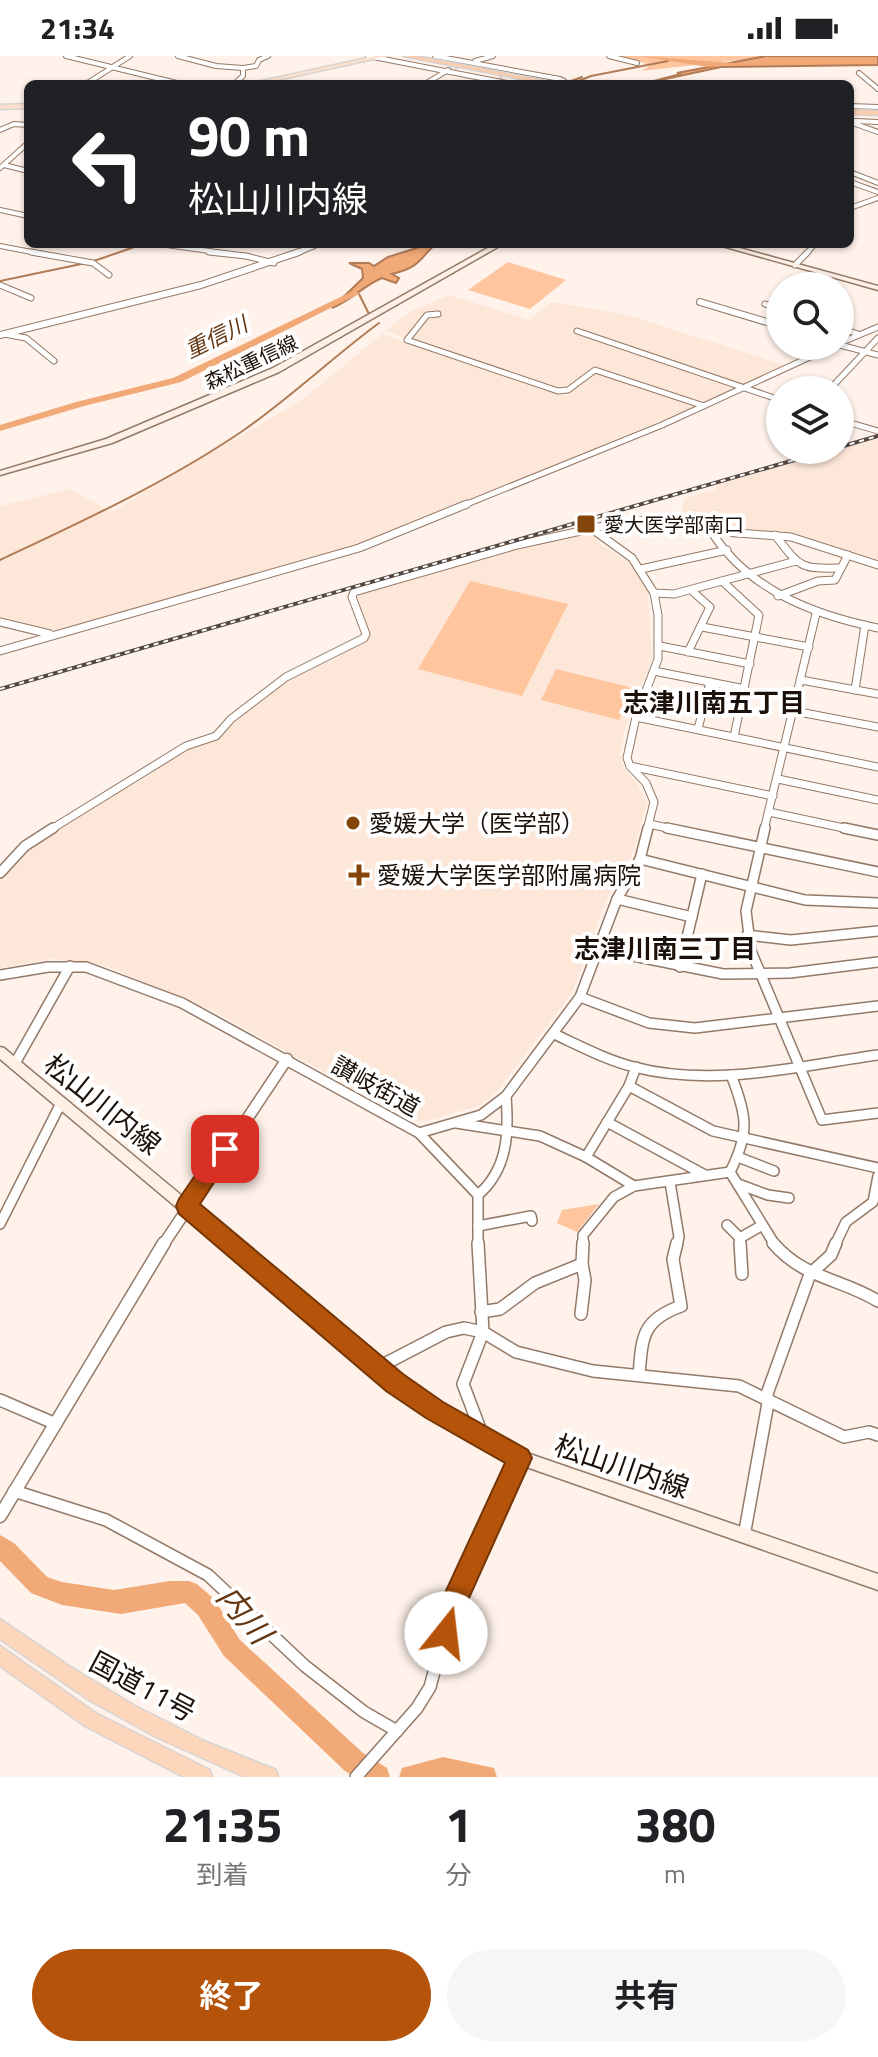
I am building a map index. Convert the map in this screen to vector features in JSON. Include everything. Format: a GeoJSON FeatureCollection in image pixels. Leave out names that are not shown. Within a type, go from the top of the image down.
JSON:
{"type":"FeatureCollection","features":[{"type":"Feature","properties":{"kind":"highway"},"geometry":{"type":"LineString","coordinates":[[391,56],[526,80]]}},
{"type":"Feature","properties":{"kind":"highway"},"geometry":{"type":"LineString","coordinates":[[406,56],[528,80]]}},
{"type":"Feature","properties":{"kind":"highway"},"geometry":{"type":"LineString","coordinates":[[854,117],[878,115]]}},
{"type":"Feature","properties":{"kind":"highway","name":"国道11号"},"geometry":{"type":"LineString","coordinates":[[0,1628],[87,1691],[163,1732],[269,1777]]}},
{"type":"Feature","properties":{"kind":"highway","name":"国道11号"},"geometry":{"type":"LineString","coordinates":[[0,1655],[91,1720],[203,1777]]}},
{"type":"Feature","properties":{"kind":"main road"},"geometry":{"type":"LineString","coordinates":[[270,80],[380,57]]}},
{"type":"Feature","properties":{"kind":"main road"},"geometry":{"type":"LineString","coordinates":[[0,107],[24,106]]}},
{"type":"Feature","properties":{"kind":"main road","name":"森松重信線"},"geometry":{"type":"LineString","coordinates":[[0,473],[109,441],[276,370],[493,248]]}},
{"type":"Feature","properties":{"kind":"main road"},"geometry":{"type":"LineString","coordinates":[[733,248],[878,288]]}},
{"type":"Feature","properties":{"kind":"main road","name":"松山川内線"},"geometry":{"type":"LineString","coordinates":[[0,1052],[377,1368],[434,1410],[520,1458],[878,1582]]}},
{"type":"Feature","properties":{"kind":"street"},"geometry":{"type":"LineString","coordinates":[[66,56],[166,80]]}},
{"type":"Feature","properties":{"kind":"street"},"geometry":{"type":"LineString","coordinates":[[92,80],[130,56]]}},
{"type":"Feature","properties":{"kind":"street"},"geometry":{"type":"LineString","coordinates":[[178,56],[194,57],[216,66],[243,68],[256,66],[259,60],[268,56]]}},
{"type":"Feature","properties":{"kind":"street"},"geometry":{"type":"LineString","coordinates":[[368,56],[496,80]]}},
{"type":"Feature","properties":{"kind":"street"},"geometry":{"type":"LineString","coordinates":[[435,56],[558,80]]}},
{"type":"Feature","properties":{"kind":"street"},"geometry":{"type":"LineString","coordinates":[[467,64],[493,56]]}},
{"type":"Feature","properties":{"kind":"street"},"geometry":{"type":"LineString","coordinates":[[609,56],[637,63]]}},
{"type":"Feature","properties":{"kind":"street"},"geometry":{"type":"LineString","coordinates":[[238,80],[243,76],[243,68]]}},
{"type":"Feature","properties":{"kind":"street"},"geometry":{"type":"LineString","coordinates":[[432,80],[447,71]]}},
{"type":"Feature","properties":{"kind":"street"},"geometry":{"type":"LineString","coordinates":[[859,73],[878,89]]}},
{"type":"Feature","properties":{"kind":"street"},"geometry":{"type":"LineString","coordinates":[[854,119],[878,132]]}},
{"type":"Feature","properties":{"kind":"street"},"geometry":{"type":"LineString","coordinates":[[0,130],[14,124],[24,125]]}},
{"type":"Feature","properties":{"kind":"street"},"geometry":{"type":"LineString","coordinates":[[2,167],[24,147]]}},
{"type":"Feature","properties":{"kind":"street"},"geometry":{"type":"LineString","coordinates":[[0,159],[9,161]]}},
{"type":"Feature","properties":{"kind":"street"},"geometry":{"type":"LineString","coordinates":[[2,167],[24,170]]}},
{"type":"Feature","properties":{"kind":"street"},"geometry":{"type":"LineString","coordinates":[[854,174],[878,183]]}},
{"type":"Feature","properties":{"kind":"street"},"geometry":{"type":"LineString","coordinates":[[854,183],[878,192]]}},
{"type":"Feature","properties":{"kind":"street"},"geometry":{"type":"LineString","coordinates":[[854,207],[878,198]]}},
{"type":"Feature","properties":{"kind":"street"},"geometry":{"type":"LineString","coordinates":[[0,210],[24,215]]}},
{"type":"Feature","properties":{"kind":"street"},"geometry":{"type":"LineString","coordinates":[[0,246],[93,263],[109,275]]}},
{"type":"Feature","properties":{"kind":"street"},"geometry":{"type":"LineString","coordinates":[[176,248],[257,257],[274,263]]}},
{"type":"Feature","properties":{"kind":"street"},"geometry":{"type":"LineString","coordinates":[[2,335],[176,295],[274,263],[309,248]]}},
{"type":"Feature","properties":{"kind":"street"},"geometry":{"type":"LineString","coordinates":[[795,265],[811,248]]}},
{"type":"Feature","properties":{"kind":"street"},"geometry":{"type":"LineString","coordinates":[[0,285],[31,298]]}},
{"type":"Feature","properties":{"kind":"street"},"geometry":{"type":"LineString","coordinates":[[700,302],[766,322]]}},
{"type":"Feature","properties":{"kind":"street"},"geometry":{"type":"LineString","coordinates":[[438,314],[427,315],[407,340],[558,391],[568,390],[595,370],[705,406]]}},
{"type":"Feature","properties":{"kind":"street"},"geometry":{"type":"LineString","coordinates":[[854,337],[878,327]]}},
{"type":"Feature","properties":{"kind":"street"},"geometry":{"type":"LineString","coordinates":[[26,329],[26,338]]}},
{"type":"Feature","properties":{"kind":"street"},"geometry":{"type":"LineString","coordinates":[[577,331],[766,395]]}},
{"type":"Feature","properties":{"kind":"street"},"geometry":{"type":"LineString","coordinates":[[854,332],[859,334]]}},
{"type":"Feature","properties":{"kind":"street"},"geometry":{"type":"LineString","coordinates":[[2,335],[26,338],[54,361]]}},
{"type":"Feature","properties":{"kind":"street"},"geometry":{"type":"LineString","coordinates":[[842,376],[878,338]]}},
{"type":"Feature","properties":{"kind":"street"},"geometry":{"type":"LineString","coordinates":[[854,348],[878,355]]}},
{"type":"Feature","properties":{"kind":"street"},"geometry":{"type":"LineString","coordinates":[[0,651],[359,548],[705,406],[804,360]]}},
{"type":"Feature","properties":{"kind":"street"},"geometry":{"type":"LineString","coordinates":[[854,424],[878,431]]}},
{"type":"Feature","properties":{"kind":"street"},"geometry":{"type":"LineString","coordinates":[[0,873],[25,846],[73,815],[186,746],[216,736],[239,713],[286,677],[364,638],[366,634],[352,597],[354,592],[517,545],[648,520],[677,521],[711,531],[791,537],[878,565]]}},
{"type":"Feature","properties":{"kind":"street"},"geometry":{"type":"LineString","coordinates":[[419,1133],[481,1115],[506,1096],[580,997],[617,899],[640,859],[654,802],[646,783],[630,766],[627,758],[636,717],[660,646],[654,593],[641,569],[592,529]]}},
{"type":"Feature","properties":{"kind":"street"},"geometry":{"type":"LineString","coordinates":[[711,531],[749,572],[777,596],[816,614],[878,628]]}},
{"type":"Feature","properties":{"kind":"street"},"geometry":{"type":"LineString","coordinates":[[775,535],[796,561],[808,569],[840,568]]}},
{"type":"Feature","properties":{"kind":"street"},"geometry":{"type":"LineString","coordinates":[[641,569],[727,550]]}},
{"type":"Feature","properties":{"kind":"street"},"geometry":{"type":"LineString","coordinates":[[777,596],[818,581],[835,580],[848,555]]}},
{"type":"Feature","properties":{"kind":"street"},"geometry":{"type":"LineString","coordinates":[[654,593],[674,594],[796,561]]}},
{"type":"Feature","properties":{"kind":"street"},"geometry":{"type":"LineString","coordinates":[[722,581],[759,615],[734,737]]}},
{"type":"Feature","properties":{"kind":"street"},"geometry":{"type":"LineString","coordinates":[[688,652],[710,607],[691,590]]}},
{"type":"Feature","properties":{"kind":"street"},"geometry":{"type":"LineString","coordinates":[[816,614],[751,886],[746,911],[747,935],[822,1120],[878,1113]]}},
{"type":"Feature","properties":{"kind":"street"},"geometry":{"type":"LineString","coordinates":[[0,622],[55,635]]}},
{"type":"Feature","properties":{"kind":"street"},"geometry":{"type":"LineString","coordinates":[[855,690],[865,625]]}},
{"type":"Feature","properties":{"kind":"street"},"geometry":{"type":"LineString","coordinates":[[702,627],[809,647]]}},
{"type":"Feature","properties":{"kind":"street"},"geometry":{"type":"LineString","coordinates":[[660,646],[750,664]]}},
{"type":"Feature","properties":{"kind":"street"},"geometry":{"type":"LineString","coordinates":[[654,671],[745,689]]}},
{"type":"Feature","properties":{"kind":"street"},"geometry":{"type":"LineString","coordinates":[[801,680],[878,694]]}},
{"type":"Feature","properties":{"kind":"street"},"geometry":{"type":"LineString","coordinates":[[698,729],[710,682]]}},
{"type":"Feature","properties":{"kind":"street"},"geometry":{"type":"LineString","coordinates":[[794,711],[878,727]]}},
{"type":"Feature","properties":{"kind":"street"},"geometry":{"type":"LineString","coordinates":[[636,717],[878,767]]}},
{"type":"Feature","properties":{"kind":"street"},"geometry":{"type":"LineString","coordinates":[[630,766],[773,796]]}},
{"type":"Feature","properties":{"kind":"street"},"geometry":{"type":"LineString","coordinates":[[778,779],[878,800]]}},
{"type":"Feature","properties":{"kind":"street"},"geometry":{"type":"LineString","coordinates":[[769,812],[878,835]]}},
{"type":"Feature","properties":{"kind":"street"},"geometry":{"type":"LineString","coordinates":[[649,824],[878,872]]}},
{"type":"Feature","properties":{"kind":"street"},"geometry":{"type":"LineString","coordinates":[[640,859],[805,900],[878,903]]}},
{"type":"Feature","properties":{"kind":"street"},"geometry":{"type":"LineString","coordinates":[[680,967],[702,874]]}},
{"type":"Feature","properties":{"kind":"street"},"geometry":{"type":"LineString","coordinates":[[617,899],[692,917]]}},
{"type":"Feature","properties":{"kind":"street"},"geometry":{"type":"LineString","coordinates":[[747,935],[791,940],[878,931]]}},
{"type":"Feature","properties":{"kind":"street"},"geometry":{"type":"LineString","coordinates":[[599,949],[724,974],[833,969],[878,962]]}},
{"type":"Feature","properties":{"kind":"street"},"geometry":{"type":"LineString","coordinates":[[14,1065],[70,966]]}},
{"type":"Feature","properties":{"kind":"street","name":"讃岐街道"},"geometry":{"type":"LineString","coordinates":[[0,975],[70,966],[99,971],[182,1003],[419,1133],[478,1195]]}},
{"type":"Feature","properties":{"kind":"street"},"geometry":{"type":"LineString","coordinates":[[580,997],[649,1023],[695,1028],[878,1006]]}},
{"type":"Feature","properties":{"kind":"street"},"geometry":{"type":"LineString","coordinates":[[554,1034],[636,1067],[680,1074],[731,1075],[878,1055]]}},
{"type":"Feature","properties":{"kind":"street"},"geometry":{"type":"LineString","coordinates":[[0,1516],[186,1206],[287,1059]]}},
{"type":"Feature","properties":{"kind":"street"},"geometry":{"type":"LineString","coordinates":[[586,1157],[629,1086],[636,1067]]}},
{"type":"Feature","properties":{"kind":"street"},"geometry":{"type":"LineString","coordinates":[[730,1172],[744,1140],[746,1111],[731,1075]]}},
{"type":"Feature","properties":{"kind":"street"},"geometry":{"type":"LineString","coordinates":[[629,1086],[713,1131],[878,1168]]}},
{"type":"Feature","properties":{"kind":"street"},"geometry":{"type":"LineString","coordinates":[[483,1439],[463,1384],[483,1332],[478,1195],[487,1189],[509,1138],[506,1096]]}},
{"type":"Feature","properties":{"kind":"street"},"geometry":{"type":"LineString","coordinates":[[0,1224],[61,1103]]}},
{"type":"Feature","properties":{"kind":"street"},"geometry":{"type":"LineString","coordinates":[[452,1122],[540,1136],[586,1157],[634,1186]]}},
{"type":"Feature","properties":{"kind":"street"},"geometry":{"type":"LineString","coordinates":[[607,1122],[706,1176]]}},
{"type":"Feature","properties":{"kind":"street"},"geometry":{"type":"LineString","coordinates":[[738,1157],[774,1171]]}},
{"type":"Feature","properties":{"kind":"street"},"geometry":{"type":"LineString","coordinates":[[581,1314],[585,1280],[581,1242],[589,1226],[614,1197],[634,1186],[730,1172]]}},
{"type":"Feature","properties":{"kind":"street"},"geometry":{"type":"LineString","coordinates":[[730,1172],[759,1227],[796,1266],[878,1301]]}},
{"type":"Feature","properties":{"kind":"street"},"geometry":{"type":"LineString","coordinates":[[744,1536],[768,1398],[810,1274],[831,1255],[846,1222],[875,1203],[878,1176]]}},
{"type":"Feature","properties":{"kind":"street"},"geometry":{"type":"LineString","coordinates":[[639,1375],[642,1341],[650,1321],[681,1306],[673,1259],[679,1237],[670,1182]]}},
{"type":"Feature","properties":{"kind":"street"},"geometry":{"type":"LineString","coordinates":[[738,1184],[768,1195],[789,1198]]}},
{"type":"Feature","properties":{"kind":"street"},"geometry":{"type":"LineString","coordinates":[[478,1226],[516,1217],[531,1216],[532,1221]]}},
{"type":"Feature","properties":{"kind":"street"},"geometry":{"type":"LineString","coordinates":[[727,1225],[740,1238],[742,1274]]}},
{"type":"Feature","properties":{"kind":"street"},"geometry":{"type":"LineString","coordinates":[[740,1238],[759,1227]]}},
{"type":"Feature","properties":{"kind":"street"},"geometry":{"type":"LineString","coordinates":[[481,1312],[510,1305],[533,1283],[582,1264]]}},
{"type":"Feature","properties":{"kind":"street"},"geometry":{"type":"LineString","coordinates":[[377,1368],[446,1332],[464,1328],[483,1332],[516,1352],[593,1371],[728,1384],[768,1398],[795,1416],[844,1437],[869,1432],[878,1435]]}},
{"type":"Feature","properties":{"kind":"street"},"geometry":{"type":"LineString","coordinates":[[0,1400],[56,1424]]}},
{"type":"Feature","properties":{"kind":"street"},"geometry":{"type":"LineString","coordinates":[[356,1777],[417,1708],[430,1687],[451,1608],[520,1458]]}},
{"type":"Feature","properties":{"kind":"street"},"geometry":{"type":"LineString","coordinates":[[14,1491],[106,1520],[208,1575],[305,1666],[364,1712],[397,1731]]}},
{"type":"Feature","properties":{"kind":"shaded area"},"geometry":{"type":"Polygon","coordinates":[[[617,56],[776,56],[641,71],[651,65],[617,56]]]}},
{"type":"Feature","properties":{"kind":"shaded area"},"geometry":{"type":"Polygon","coordinates":[[[766,56],[878,56],[878,65],[721,67],[658,80],[681,74],[677,73],[766,56]]]}},
{"type":"Feature","properties":{"kind":"shaded area"},"geometry":{"type":"Polygon","coordinates":[[[416,248],[432,248],[415,265],[392,274],[399,278],[396,283],[382,278],[332,308],[363,278],[362,269],[349,263],[374,266],[388,257],[416,248]]]}},
{"type":"Feature","properties":{"kind":"shaded area"},"geometry":{"type":"Polygon","coordinates":[[[508,262],[566,280],[530,309],[468,290],[508,262]]]}},
{"type":"Feature","properties":{"kind":"shaded area"},"geometry":{"type":"Polygon","coordinates":[[[450,295],[529,320],[552,302],[627,315],[785,365],[703,403],[594,366],[565,389],[559,390],[385,331],[413,310],[450,295]]]}},
{"type":"Feature","properties":{"kind":"shaded area"},"geometry":{"type":"Polygon","coordinates":[[[382,334],[565,396],[596,372],[697,406],[359,546],[61,632],[0,617],[0,506],[70,489],[111,512],[302,400],[382,334]]]}},
{"type":"Feature","properties":{"kind":"shaded area"},"geometry":{"type":"Polygon","coordinates":[[[878,438],[878,561],[788,534],[719,528],[680,519],[684,499],[716,489],[717,485],[789,464],[854,464],[854,445],[878,438]]]}},
{"type":"Feature","properties":{"kind":"shaded area","name":"愛媛大学（医学部）"},"geometry":{"type":"Polygon","coordinates":[[[589,531],[603,546],[629,562],[648,590],[652,658],[624,731],[620,755],[624,768],[647,803],[635,847],[624,873],[608,896],[572,993],[495,1094],[478,1106],[423,1122],[412,1121],[213,1011],[104,965],[51,959],[0,968],[0,878],[29,847],[81,812],[146,777],[187,747],[231,724],[290,678],[333,660],[366,640],[371,635],[356,595],[518,546],[589,531]]]}},
{"type":"Feature","properties":{"kind":"shaded area"},"geometry":{"type":"Polygon","coordinates":[[[470,581],[568,604],[522,696],[418,669],[470,581]]]}},
{"type":"Feature","properties":{"kind":"shaded area"},"geometry":{"type":"Polygon","coordinates":[[[556,669],[633,688],[619,720],[541,700],[556,669]]]}},
{"type":"Feature","properties":{"kind":"shaded area"},"geometry":{"type":"Polygon","coordinates":[[[599,1204],[577,1232],[557,1223],[562,1210],[599,1204]]]}},
{"type":"Feature","properties":{"kind":"waterway"},"geometry":{"type":"LineString","coordinates":[[643,56],[708,65],[734,65]]}},
{"type":"Feature","properties":{"kind":"waterway"},"geometry":{"type":"LineString","coordinates":[[581,80],[668,61]]}},
{"type":"Feature","properties":{"kind":"waterway"},"geometry":{"type":"LineString","coordinates":[[574,80],[582,77]]}},
{"type":"Feature","properties":{"kind":"waterway"},"geometry":{"type":"LineString","coordinates":[[91,262],[131,248]]}},
{"type":"Feature","properties":{"kind":"waterway"},"geometry":{"type":"LineString","coordinates":[[0,281],[86,263]]}},
{"type":"Feature","properties":{"kind":"waterway"},"geometry":{"type":"LineString","coordinates":[[358,292],[369,314]]}},
{"type":"Feature","properties":{"kind":"waterway","name":"重信川"},"geometry":{"type":"LineString","coordinates":[[0,428],[177,380],[356,293]]}},
{"type":"Feature","properties":{"kind":"waterway"},"geometry":{"type":"LineString","coordinates":[[0,560],[125,500],[215,449],[261,417],[379,323]]}},
{"type":"Feature","properties":{"kind":"waterway","name":"内川"},"geometry":{"type":"LineString","coordinates":[[0,1546],[39,1585],[62,1594],[121,1602],[189,1592],[206,1607],[232,1648],[354,1762],[378,1777]]}},
{"type":"Feature","properties":{"kind":"waterway","name":"内川"},"geometry":{"type":"LineString","coordinates":[[411,1777],[443,1769],[485,1777]]}},
{"type":"Feature","properties":{"kind":"tunnel"},"geometry":{"type":"LineString","coordinates":[[449,70],[464,64]]}},
{"type":"Feature","properties":{"kind":"tunnel"},"geometry":{"type":"LineString","coordinates":[[499,79],[509,73]]}},
{"type":"Feature","properties":{"kind":"railway"},"geometry":{"type":"LineString","coordinates":[[854,443],[878,436]]}},
{"type":"Feature","properties":{"kind":"railway"},"geometry":{"type":"LineString","coordinates":[[0,689],[780,464]]}},
{"type":"Feature","properties":{"kind":"place","name":"愛大医学部南口"},"geometry":{"type":"Point","coordinates":[586,524]}},
{"type":"Feature","properties":{"kind":"place","name":"愛媛大学（医学部）"},"geometry":{"type":"Point","coordinates":[353,823]}},
{"type":"Feature","properties":{"kind":"place","name":"愛媛大学医学部附属病院"},"geometry":{"type":"Point","coordinates":[359,875]}},
{"type":"Feature","properties":{"kind":"district","name":"志津川南五丁目"},"geometry":{"type":"Point","coordinates":[714,702]}},
{"type":"Feature","properties":{"kind":"district","name":"志津川南三丁目"},"geometry":{"type":"Point","coordinates":[665,948]}},
{"type":"Feature","properties":{"kind":"route"},"geometry":{"type":"LineString","coordinates":[[225,1149],[186,1206],[395,1382],[434,1410],[520,1458],[451,1608],[446,1633]]}}]}
